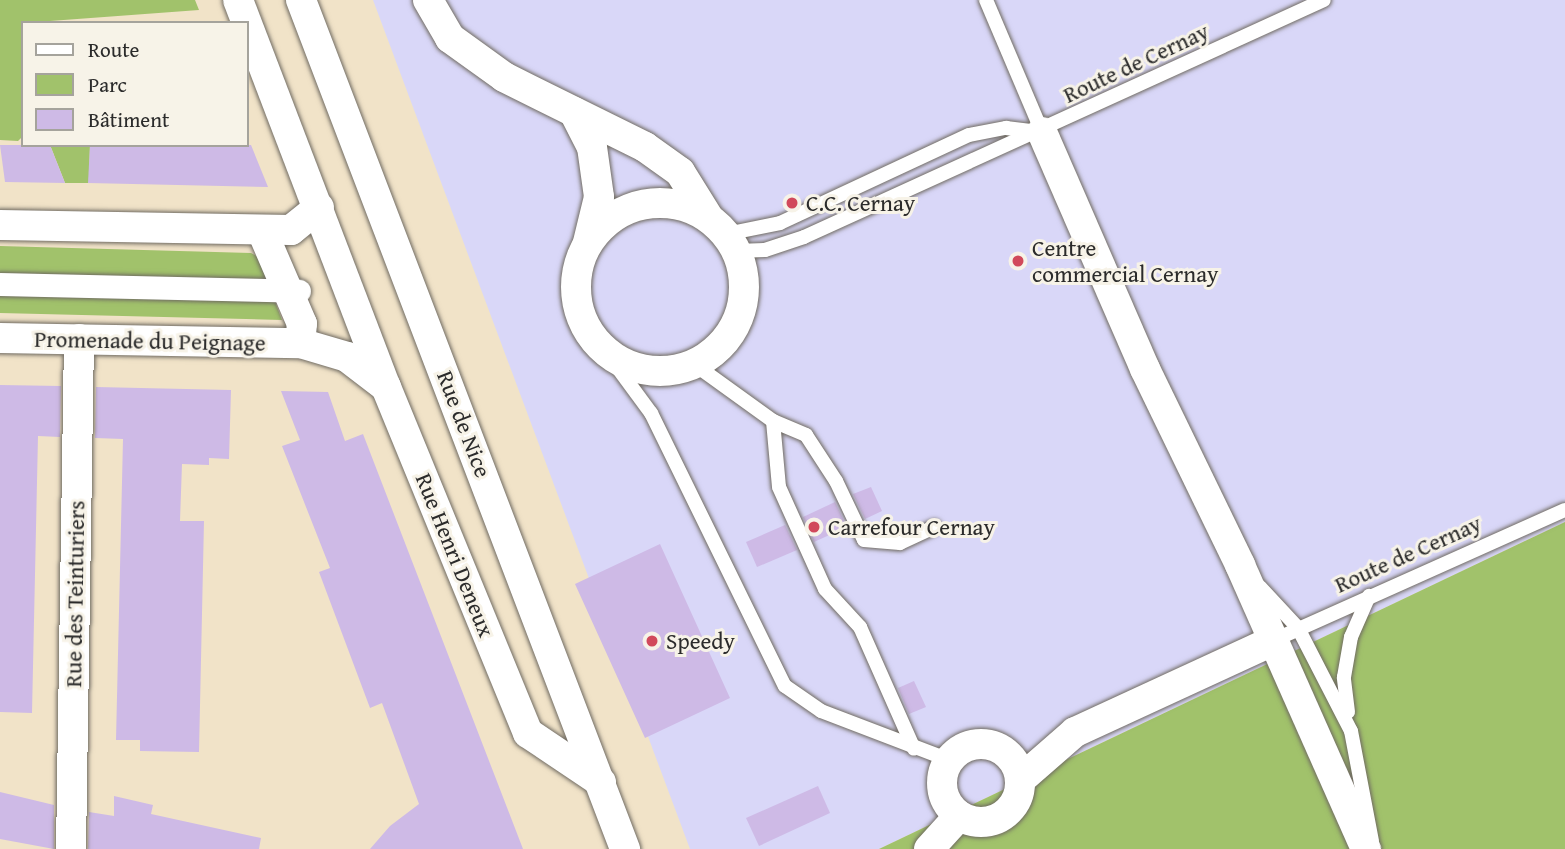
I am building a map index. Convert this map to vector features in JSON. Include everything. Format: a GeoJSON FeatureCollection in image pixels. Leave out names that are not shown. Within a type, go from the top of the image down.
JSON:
{"type":"FeatureCollection","features":[{"type":"Feature","properties":{"kind":"street","name":"Rue Henri Deneux"},"geometry":{"type":"LineString","coordinates":[[239,0],[247,21]]}},
{"type":"Feature","properties":{"kind":"street","name":"Rue de Nice"},"geometry":{"type":"LineString","coordinates":[[301,0],[625,849]]}},
{"type":"Feature","properties":{"kind":"street"},"geometry":{"type":"LineString","coordinates":[[428,0],[450,38],[504,77],[645,147],[680,172],[723,234],[743,272],[739,317],[713,353],[694,364],[649,370],[606,352],[587,330],[578,303],[577,275],[599,197],[592,147],[574,112]]}},
{"type":"Feature","properties":{"kind":"street","name":"Rue Henri Deneux"},"geometry":{"type":"LineString","coordinates":[[248,23],[386,387],[528,733],[601,782]]}},
{"type":"Feature","properties":{"kind":"street"},"geometry":{"type":"LineString","coordinates":[[1042,132],[1145,369],[1240,565],[1271,642],[1366,849]]}},
{"type":"Feature","properties":{"kind":"street"},"geometry":{"type":"LineString","coordinates":[[586,247],[618,214],[640,205],[664,203],[723,234]]}},
{"type":"Feature","properties":{"kind":"street"},"geometry":{"type":"LineString","coordinates":[[0,225],[291,230],[319,207]]}},
{"type":"Feature","properties":{"kind":"street"},"geometry":{"type":"LineString","coordinates":[[262,231],[294,291],[302,324],[300,343]]}},
{"type":"Feature","properties":{"kind":"street"},"geometry":{"type":"LineString","coordinates":[[0,284],[294,291]]}},
{"type":"Feature","properties":{"kind":"street","name":"Promenade du Peignage"},"geometry":{"type":"LineString","coordinates":[[0,338],[300,343],[347,357],[386,387]]}},
{"type":"Feature","properties":{"kind":"street","name":"Rue des Teinturiers"},"geometry":{"type":"LineString","coordinates":[[71,849],[79,339]]}},
{"type":"Feature","properties":{"kind":"street"},"geometry":{"type":"LineString","coordinates":[[1020,780],[1075,732],[1271,642]]}},
{"type":"Feature","properties":{"kind":"street"},"geometry":{"type":"LineString","coordinates":[[992,745],[1012,758],[1020,780],[1014,804],[995,820],[983,822],[959,816],[950,808],[941,784],[948,760],[968,746],[992,745]]}},
{"type":"Feature","properties":{"kind":"street"},"geometry":{"type":"LineString","coordinates":[[929,849],[959,816]]}},
{"type":"Feature","properties":{"kind":"lane"},"geometry":{"type":"LineString","coordinates":[[723,234],[780,223],[969,135],[1006,128],[1042,132],[986,0]]}},
{"type":"Feature","properties":{"kind":"lane","name":"Route de Cernay"},"geometry":{"type":"LineString","coordinates":[[723,234],[765,250],[804,237],[1042,132],[1324,0]]}},
{"type":"Feature","properties":{"kind":"lane"},"geometry":{"type":"LineString","coordinates":[[606,352],[651,413],[785,686],[821,711],[948,760]]}},
{"type":"Feature","properties":{"kind":"lane"},"geometry":{"type":"LineString","coordinates":[[694,364],[773,421],[806,435],[836,481],[864,540],[900,543],[934,527]]}},
{"type":"Feature","properties":{"kind":"lane"},"geometry":{"type":"LineString","coordinates":[[773,421],[779,487],[825,589],[860,626],[914,749]]}},
{"type":"Feature","properties":{"kind":"lane","name":"Route de Cernay"},"geometry":{"type":"LineString","coordinates":[[1271,642],[1565,510]]}},
{"type":"Feature","properties":{"kind":"lane"},"geometry":{"type":"LineString","coordinates":[[1240,565],[1298,628],[1351,731]]}},
{"type":"Feature","properties":{"kind":"lane"},"geometry":{"type":"LineString","coordinates":[[1369,596],[1351,637],[1343,677],[1351,731],[1368,799],[1373,849]]}},
{"type":"Feature","properties":{"kind":"shaded area","name":"Centre commercial Cernay"},"geometry":{"type":"Polygon","coordinates":[[[373,0],[1565,0],[1565,522],[879,849],[690,849],[373,0]]]}},
{"type":"Feature","properties":{"kind":"green space"},"geometry":{"type":"Polygon","coordinates":[[[0,0],[195,0],[199,10],[21,21],[21,138],[18,141],[0,140],[0,0]]]}},
{"type":"Feature","properties":{"kind":"green space"},"geometry":{"type":"Polygon","coordinates":[[[51,147],[90,147],[89,183],[65,183],[51,147]]]}},
{"type":"Feature","properties":{"kind":"green space"},"geometry":{"type":"Polygon","coordinates":[[[0,246],[251,253],[258,257],[282,320],[0,313],[0,246]]]}},
{"type":"Feature","properties":{"kind":"green space"},"geometry":{"type":"Polygon","coordinates":[[[1565,522],[1565,849],[879,849],[1565,522]]]}},
{"type":"Feature","properties":{"kind":"building"},"geometry":{"type":"Polygon","coordinates":[[[0,145],[51,147],[65,183],[5,182],[0,145]]]}},
{"type":"Feature","properties":{"kind":"building"},"geometry":{"type":"Polygon","coordinates":[[[251,145],[268,187],[88,183],[90,147],[251,145]]]}},
{"type":"Feature","properties":{"kind":"building"},"geometry":{"type":"Polygon","coordinates":[[[0,385],[61,386],[60,437],[38,436],[32,713],[0,712],[0,385]]]}},
{"type":"Feature","properties":{"kind":"building"},"geometry":{"type":"Polygon","coordinates":[[[96,387],[231,390],[229,459],[209,458],[209,465],[182,464],[180,521],[204,521],[199,752],[140,751],[140,740],[116,740],[123,439],[95,438],[96,387]]]}},
{"type":"Feature","properties":{"kind":"building"},"geometry":{"type":"Polygon","coordinates":[[[281,391],[328,392],[345,441],[363,434],[523,849],[370,849],[390,826],[419,804],[382,703],[370,708],[319,572],[330,568],[282,446],[300,440],[281,391]]]}},
{"type":"Feature","properties":{"kind":"building"},"geometry":{"type":"Polygon","coordinates":[[[871,487],[882,511],[865,519],[853,494],[871,487]]]}},
{"type":"Feature","properties":{"kind":"building"},"geometry":{"type":"Polygon","coordinates":[[[835,502],[847,527],[814,542],[803,517],[835,502]]]}},
{"type":"Feature","properties":{"kind":"building"},"geometry":{"type":"Polygon","coordinates":[[[785,525],[797,550],[757,567],[746,542],[785,525]]]}},
{"type":"Feature","properties":{"kind":"building","name":"Speedy"},"geometry":{"type":"Polygon","coordinates":[[[660,544],[730,698],[645,738],[575,584],[660,544]]]}},
{"type":"Feature","properties":{"kind":"building"},"geometry":{"type":"Polygon","coordinates":[[[914,681],[926,707],[909,714],[898,688],[914,681]]]}},
{"type":"Feature","properties":{"kind":"building"},"geometry":{"type":"Polygon","coordinates":[[[818,786],[830,813],[759,846],[746,818],[818,786]]]}},
{"type":"Feature","properties":{"kind":"building"},"geometry":{"type":"Polygon","coordinates":[[[0,792],[54,805],[54,849],[0,839],[0,792]]]}},
{"type":"Feature","properties":{"kind":"building"},"geometry":{"type":"Polygon","coordinates":[[[114,796],[153,805],[151,814],[261,838],[259,849],[88,849],[89,812],[114,816],[114,796]]]}},
{"type":"Feature","properties":{"kind":"place","name":"C.C. Cernay"},"geometry":{"type":"Point","coordinates":[792,203]}},
{"type":"Feature","properties":{"kind":"place","name":"Centre commercial Cernay"},"geometry":{"type":"Point","coordinates":[1018,261]}},
{"type":"Feature","properties":{"kind":"place","name":"Carrefour Cernay"},"geometry":{"type":"Point","coordinates":[814,527]}},
{"type":"Feature","properties":{"kind":"place","name":"Speedy"},"geometry":{"type":"Point","coordinates":[652,641]}}]}
